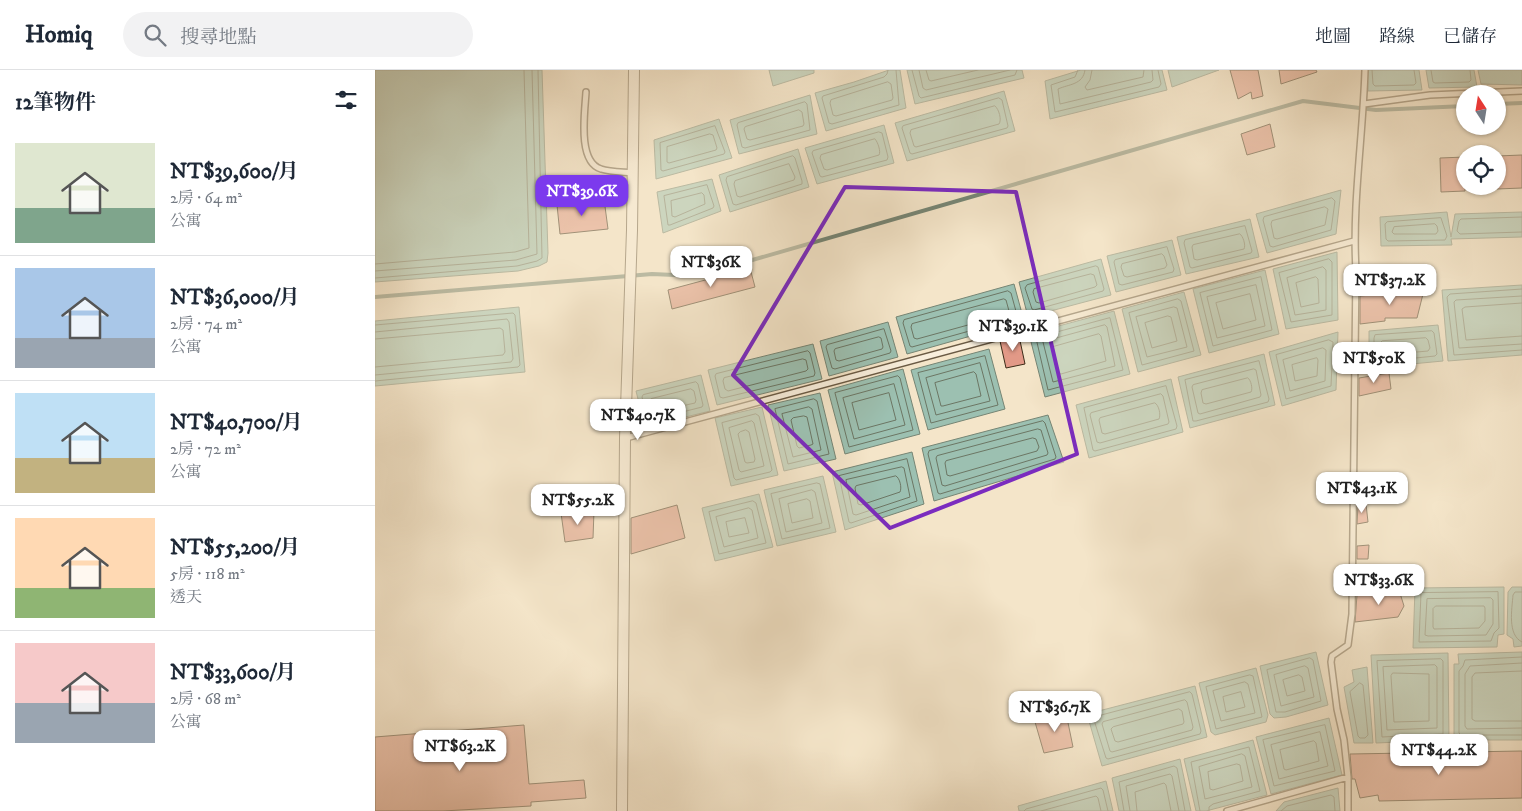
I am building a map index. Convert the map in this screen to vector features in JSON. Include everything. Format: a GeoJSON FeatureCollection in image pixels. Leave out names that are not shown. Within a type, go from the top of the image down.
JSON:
{"type":"FeatureCollection","features":[{"type":"Feature","properties":{"kind":"street"},"geometry":{"type":"LineString","coordinates":[[621,811],[625,438],[633,173],[634,70]]}},
{"type":"Feature","properties":{"kind":"lane"},"geometry":{"type":"LineString","coordinates":[[1349,811],[1344,740],[1337,709],[1331,662],[1332,656],[1348,645],[1352,614],[1353,398],[1356,270],[1354,240],[1365,70]]}},
{"type":"Feature","properties":{"kind":"lane"},"geometry":{"type":"LineString","coordinates":[[1364,104],[1430,95],[1522,90]]}},
{"type":"Feature","properties":{"kind":"lane"},"geometry":{"type":"LineString","coordinates":[[586,92],[585,152],[590,161],[599,169],[633,173]]}},
{"type":"Feature","properties":{"kind":"lane"},"geometry":{"type":"LineString","coordinates":[[625,438],[1354,240]]}},
{"type":"Feature","properties":{"kind":"lane"},"geometry":{"type":"LineString","coordinates":[[1227,811],[1347,777]]}},
{"type":"Feature","properties":{"kind":"highlighted area"},"geometry":{"type":"Polygon","coordinates":[[[845,187],[1016,192],[1077,454],[890,528],[733,375],[845,187]]]}},
{"type":"Feature","properties":{"kind":"water"},"geometry":{"type":"Polygon","coordinates":[[[375,70],[542,70],[547,262],[518,271],[375,282],[375,70]]]}},
{"type":"Feature","properties":{"kind":"water"},"geometry":{"type":"Polygon","coordinates":[[[769,70],[814,70],[814,73],[773,86],[769,70]]]}},
{"type":"Feature","properties":{"kind":"water"},"geometry":{"type":"Polygon","coordinates":[[[889,70],[900,70],[906,108],[826,131],[815,93],[889,70]]]}},
{"type":"Feature","properties":{"kind":"water"},"geometry":{"type":"Polygon","coordinates":[[[907,70],[1022,70],[1024,78],[915,104],[907,70]]]}},
{"type":"Feature","properties":{"kind":"water"},"geometry":{"type":"Polygon","coordinates":[[[1081,70],[1162,70],[1167,90],[1050,119],[1045,81],[1081,70]]]}},
{"type":"Feature","properties":{"kind":"water"},"geometry":{"type":"Polygon","coordinates":[[[1168,70],[1219,70],[1172,87],[1168,70]]]}},
{"type":"Feature","properties":{"kind":"water"},"geometry":{"type":"Polygon","coordinates":[[[1367,70],[1419,70],[1422,90],[1368,91],[1367,70]]]}},
{"type":"Feature","properties":{"kind":"water"},"geometry":{"type":"Polygon","coordinates":[[[1426,70],[1474,70],[1477,85],[1429,88],[1426,70]]]}},
{"type":"Feature","properties":{"kind":"water"},"geometry":{"type":"Polygon","coordinates":[[[1478,70],[1522,70],[1522,85],[1481,84],[1478,70]]]}},
{"type":"Feature","properties":{"kind":"water"},"geometry":{"type":"Polygon","coordinates":[[[1004,91],[1015,131],[907,161],[895,123],[1004,91]]]}},
{"type":"Feature","properties":{"kind":"water"},"geometry":{"type":"Polygon","coordinates":[[[810,95],[817,134],[739,154],[730,120],[810,95]]]}},
{"type":"Feature","properties":{"kind":"water"},"geometry":{"type":"Polygon","coordinates":[[[719,119],[732,158],[656,179],[654,140],[719,119]]]}},
{"type":"Feature","properties":{"kind":"water"},"geometry":{"type":"Polygon","coordinates":[[[884,125],[894,163],[817,184],[805,148],[884,125]]]}},
{"type":"Feature","properties":{"kind":"water"},"geometry":{"type":"Polygon","coordinates":[[[798,149],[809,187],[730,212],[719,175],[798,149]]]}},
{"type":"Feature","properties":{"kind":"water"},"geometry":{"type":"Polygon","coordinates":[[[712,179],[721,211],[663,233],[657,192],[712,179]]]}},
{"type":"Feature","properties":{"kind":"water"},"geometry":{"type":"Polygon","coordinates":[[[1341,190],[1336,234],[1267,253],[1256,214],[1341,190]]]}},
{"type":"Feature","properties":{"kind":"water"},"geometry":{"type":"Polygon","coordinates":[[[1447,212],[1451,237],[1455,214],[1522,212],[1522,237],[1451,239],[1452,245],[1381,246],[1380,217],[1447,212]]]}},
{"type":"Feature","properties":{"kind":"water"},"geometry":{"type":"Polygon","coordinates":[[[1250,219],[1259,257],[1186,274],[1177,237],[1250,219]]]}},
{"type":"Feature","properties":{"kind":"water"},"geometry":{"type":"Polygon","coordinates":[[[1172,240],[1181,275],[1116,292],[1107,256],[1172,240]]]}},
{"type":"Feature","properties":{"kind":"water"},"geometry":{"type":"Polygon","coordinates":[[[1337,252],[1338,320],[1286,329],[1273,269],[1337,252]]]}},
{"type":"Feature","properties":{"kind":"water"},"geometry":{"type":"Polygon","coordinates":[[[1101,259],[1111,295],[1028,317],[1019,282],[1101,259]]]}},
{"type":"Feature","properties":{"kind":"water"},"geometry":{"type":"Polygon","coordinates":[[[1265,270],[1279,334],[1209,353],[1193,289],[1265,270]]]}},
{"type":"Feature","properties":{"kind":"water"},"geometry":{"type":"Polygon","coordinates":[[[1014,284],[1024,321],[907,354],[896,317],[1014,284]]]}},
{"type":"Feature","properties":{"kind":"water"},"geometry":{"type":"Polygon","coordinates":[[[1522,285],[1522,355],[1448,361],[1442,290],[1522,285]]]}},
{"type":"Feature","properties":{"kind":"water"},"geometry":{"type":"Polygon","coordinates":[[[1184,292],[1201,355],[1138,372],[1122,309],[1184,292]]]}},
{"type":"Feature","properties":{"kind":"water"},"geometry":{"type":"Polygon","coordinates":[[[519,307],[525,372],[375,386],[375,321],[519,307]]]}},
{"type":"Feature","properties":{"kind":"water"},"geometry":{"type":"Polygon","coordinates":[[[1114,311],[1130,374],[1045,397],[1029,334],[1114,311]]]}},
{"type":"Feature","properties":{"kind":"water"},"geometry":{"type":"Polygon","coordinates":[[[888,322],[898,357],[829,376],[820,341],[888,322]]]}},
{"type":"Feature","properties":{"kind":"water"},"geometry":{"type":"Polygon","coordinates":[[[1438,325],[1443,361],[1369,368],[1369,331],[1438,325]]]}},
{"type":"Feature","properties":{"kind":"water"},"geometry":{"type":"Polygon","coordinates":[[[1338,332],[1336,390],[1282,406],[1269,352],[1338,332]]]}},
{"type":"Feature","properties":{"kind":"water"},"geometry":{"type":"Polygon","coordinates":[[[813,344],[822,379],[717,405],[708,370],[813,344]]]}},
{"type":"Feature","properties":{"kind":"water"},"geometry":{"type":"Polygon","coordinates":[[[989,349],[1005,409],[928,430],[911,370],[989,349]]]}},
{"type":"Feature","properties":{"kind":"water"},"geometry":{"type":"Polygon","coordinates":[[[1264,354],[1275,405],[1190,428],[1178,377],[1264,354]]]}},
{"type":"Feature","properties":{"kind":"water"},"geometry":{"type":"Polygon","coordinates":[[[903,369],[920,434],[845,454],[828,390],[903,369]]]}},
{"type":"Feature","properties":{"kind":"water"},"geometry":{"type":"Polygon","coordinates":[[[701,375],[710,411],[645,427],[636,391],[701,375]]]}},
{"type":"Feature","properties":{"kind":"water"},"geometry":{"type":"Polygon","coordinates":[[[1171,379],[1183,432],[1089,458],[1076,405],[1171,379]]]}},
{"type":"Feature","properties":{"kind":"water"},"geometry":{"type":"Polygon","coordinates":[[[820,393],[836,459],[784,471],[768,405],[820,393]]]}},
{"type":"Feature","properties":{"kind":"water"},"geometry":{"type":"Polygon","coordinates":[[[762,407],[778,475],[731,486],[715,418],[762,407]]]}},
{"type":"Feature","properties":{"kind":"water"},"geometry":{"type":"Polygon","coordinates":[[[1048,415],[1064,462],[934,501],[922,448],[1048,415]]]}},
{"type":"Feature","properties":{"kind":"water"},"geometry":{"type":"Polygon","coordinates":[[[912,452],[924,504],[845,530],[832,472],[912,452]]]}},
{"type":"Feature","properties":{"kind":"water"},"geometry":{"type":"Polygon","coordinates":[[[823,476],[836,532],[777,546],[764,490],[823,476]]]}},
{"type":"Feature","properties":{"kind":"water"},"geometry":{"type":"Polygon","coordinates":[[[759,494],[773,547],[715,561],[702,508],[759,494]]]}},
{"type":"Feature","properties":{"kind":"water"},"geometry":{"type":"Polygon","coordinates":[[[1504,587],[1504,634],[1498,635],[1497,647],[1413,648],[1415,588],[1504,587]]]}},
{"type":"Feature","properties":{"kind":"water"},"geometry":{"type":"Polygon","coordinates":[[[1512,587],[1522,587],[1522,646],[1514,647],[1513,639],[1507,635],[1508,592],[1512,587]]]}},
{"type":"Feature","properties":{"kind":"water"},"geometry":{"type":"Polygon","coordinates":[[[1316,652],[1328,705],[1286,717],[1274,718],[1270,714],[1260,666],[1316,652]]]}},
{"type":"Feature","properties":{"kind":"water"},"geometry":{"type":"Polygon","coordinates":[[[1522,652],[1522,740],[1454,740],[1454,664],[1459,664],[1458,654],[1522,652]]]}},
{"type":"Feature","properties":{"kind":"water"},"geometry":{"type":"Polygon","coordinates":[[[1448,653],[1449,740],[1376,743],[1371,655],[1448,653]]]}},
{"type":"Feature","properties":{"kind":"water"},"geometry":{"type":"Polygon","coordinates":[[[1367,667],[1373,743],[1354,743],[1344,687],[1354,682],[1352,670],[1367,667]]]}},
{"type":"Feature","properties":{"kind":"water"},"geometry":{"type":"Polygon","coordinates":[[[1256,668],[1268,715],[1266,722],[1215,735],[1211,732],[1199,683],[1256,668]]]}},
{"type":"Feature","properties":{"kind":"water"},"geometry":{"type":"Polygon","coordinates":[[[1195,686],[1207,737],[1102,766],[1087,714],[1195,686]]]}},
{"type":"Feature","properties":{"kind":"water"},"geometry":{"type":"Polygon","coordinates":[[[1329,718],[1342,775],[1271,794],[1256,737],[1329,718]]]}},
{"type":"Feature","properties":{"kind":"water"},"geometry":{"type":"Polygon","coordinates":[[[1253,740],[1267,795],[1206,811],[1196,811],[1184,759],[1253,740]]]}},
{"type":"Feature","properties":{"kind":"water"},"geometry":{"type":"Polygon","coordinates":[[[1180,759],[1191,811],[1119,811],[1112,778],[1180,759]]]}},
{"type":"Feature","properties":{"kind":"water"},"geometry":{"type":"Polygon","coordinates":[[[1106,781],[1113,811],[1019,811],[1018,806],[1106,781]]]}},
{"type":"Feature","properties":{"kind":"water"},"geometry":{"type":"Polygon","coordinates":[[[1338,788],[1340,811],[1276,811],[1284,802],[1338,788]]]}},
{"type":"Feature","properties":{"kind":"building"},"geometry":{"type":"Polygon","coordinates":[[[1230,70],[1258,70],[1263,96],[1252,99],[1251,92],[1238,99],[1230,70]]]}},
{"type":"Feature","properties":{"kind":"building"},"geometry":{"type":"Polygon","coordinates":[[[1279,70],[1316,70],[1317,72],[1281,84],[1279,70]]]}},
{"type":"Feature","properties":{"kind":"building"},"geometry":{"type":"Polygon","coordinates":[[[1270,124],[1275,147],[1247,155],[1241,134],[1270,124]]]}},
{"type":"Feature","properties":{"kind":"building"},"geometry":{"type":"Polygon","coordinates":[[[1522,155],[1522,188],[1506,189],[1506,156],[1522,155]]]}},
{"type":"Feature","properties":{"kind":"building"},"geometry":{"type":"Polygon","coordinates":[[[1456,157],[1456,191],[1441,192],[1440,158],[1456,157]]]}},
{"type":"Feature","properties":{"kind":"building"},"geometry":{"type":"Polygon","coordinates":[[[604,199],[608,229],[560,234],[557,205],[604,199]]]}},
{"type":"Feature","properties":{"kind":"building"},"geometry":{"type":"Polygon","coordinates":[[[750,268],[755,287],[672,309],[668,290],[750,268]]]}},
{"type":"Feature","properties":{"kind":"building"},"geometry":{"type":"Polygon","coordinates":[[[1424,290],[1417,318],[1385,318],[1385,321],[1360,324],[1360,296],[1424,290]]]}},
{"type":"Feature","properties":{"kind":"building"},"geometry":{"type":"Polygon","coordinates":[[[1019,336],[1025,364],[1006,368],[1000,341],[1019,336]]]}},
{"type":"Feature","properties":{"kind":"building"},"geometry":{"type":"Polygon","coordinates":[[[1389,373],[1391,389],[1359,396],[1359,378],[1389,373]]]}},
{"type":"Feature","properties":{"kind":"building"},"geometry":{"type":"Polygon","coordinates":[[[1366,504],[1368,522],[1357,524],[1358,505],[1366,504]]]}},
{"type":"Feature","properties":{"kind":"building"},"geometry":{"type":"Polygon","coordinates":[[[677,505],[685,538],[631,554],[631,518],[677,505]]]}},
{"type":"Feature","properties":{"kind":"building"},"geometry":{"type":"Polygon","coordinates":[[[594,511],[593,538],[565,542],[561,513],[594,511]]]}},
{"type":"Feature","properties":{"kind":"building"},"geometry":{"type":"Polygon","coordinates":[[[1369,545],[1368,559],[1357,559],[1357,546],[1369,545]]]}},
{"type":"Feature","properties":{"kind":"building"},"geometry":{"type":"Polygon","coordinates":[[[1399,590],[1404,606],[1398,617],[1355,622],[1357,595],[1399,590]]]}},
{"type":"Feature","properties":{"kind":"building"},"geometry":{"type":"Polygon","coordinates":[[[1066,713],[1073,747],[1044,753],[1035,722],[1066,713]]]}},
{"type":"Feature","properties":{"kind":"building"},"geometry":{"type":"Polygon","coordinates":[[[524,725],[529,784],[584,780],[586,798],[531,802],[531,806],[443,811],[375,811],[375,737],[524,725]]]}},
{"type":"Feature","properties":{"kind":"building"},"geometry":{"type":"Polygon","coordinates":[[[1522,751],[1522,798],[1379,801],[1378,795],[1360,798],[1355,779],[1352,779],[1350,754],[1522,751]]]}},
{"type":"Feature","properties":{"kind":"waterway"},"geometry":{"type":"LineString","coordinates":[[375,297],[652,274],[697,276],[1303,101],[1376,110],[1456,106]]}},
{"type":"Feature","properties":{"kind":"waterway"},"geometry":{"type":"LineString","coordinates":[[1506,104],[1522,103]]}}]}
